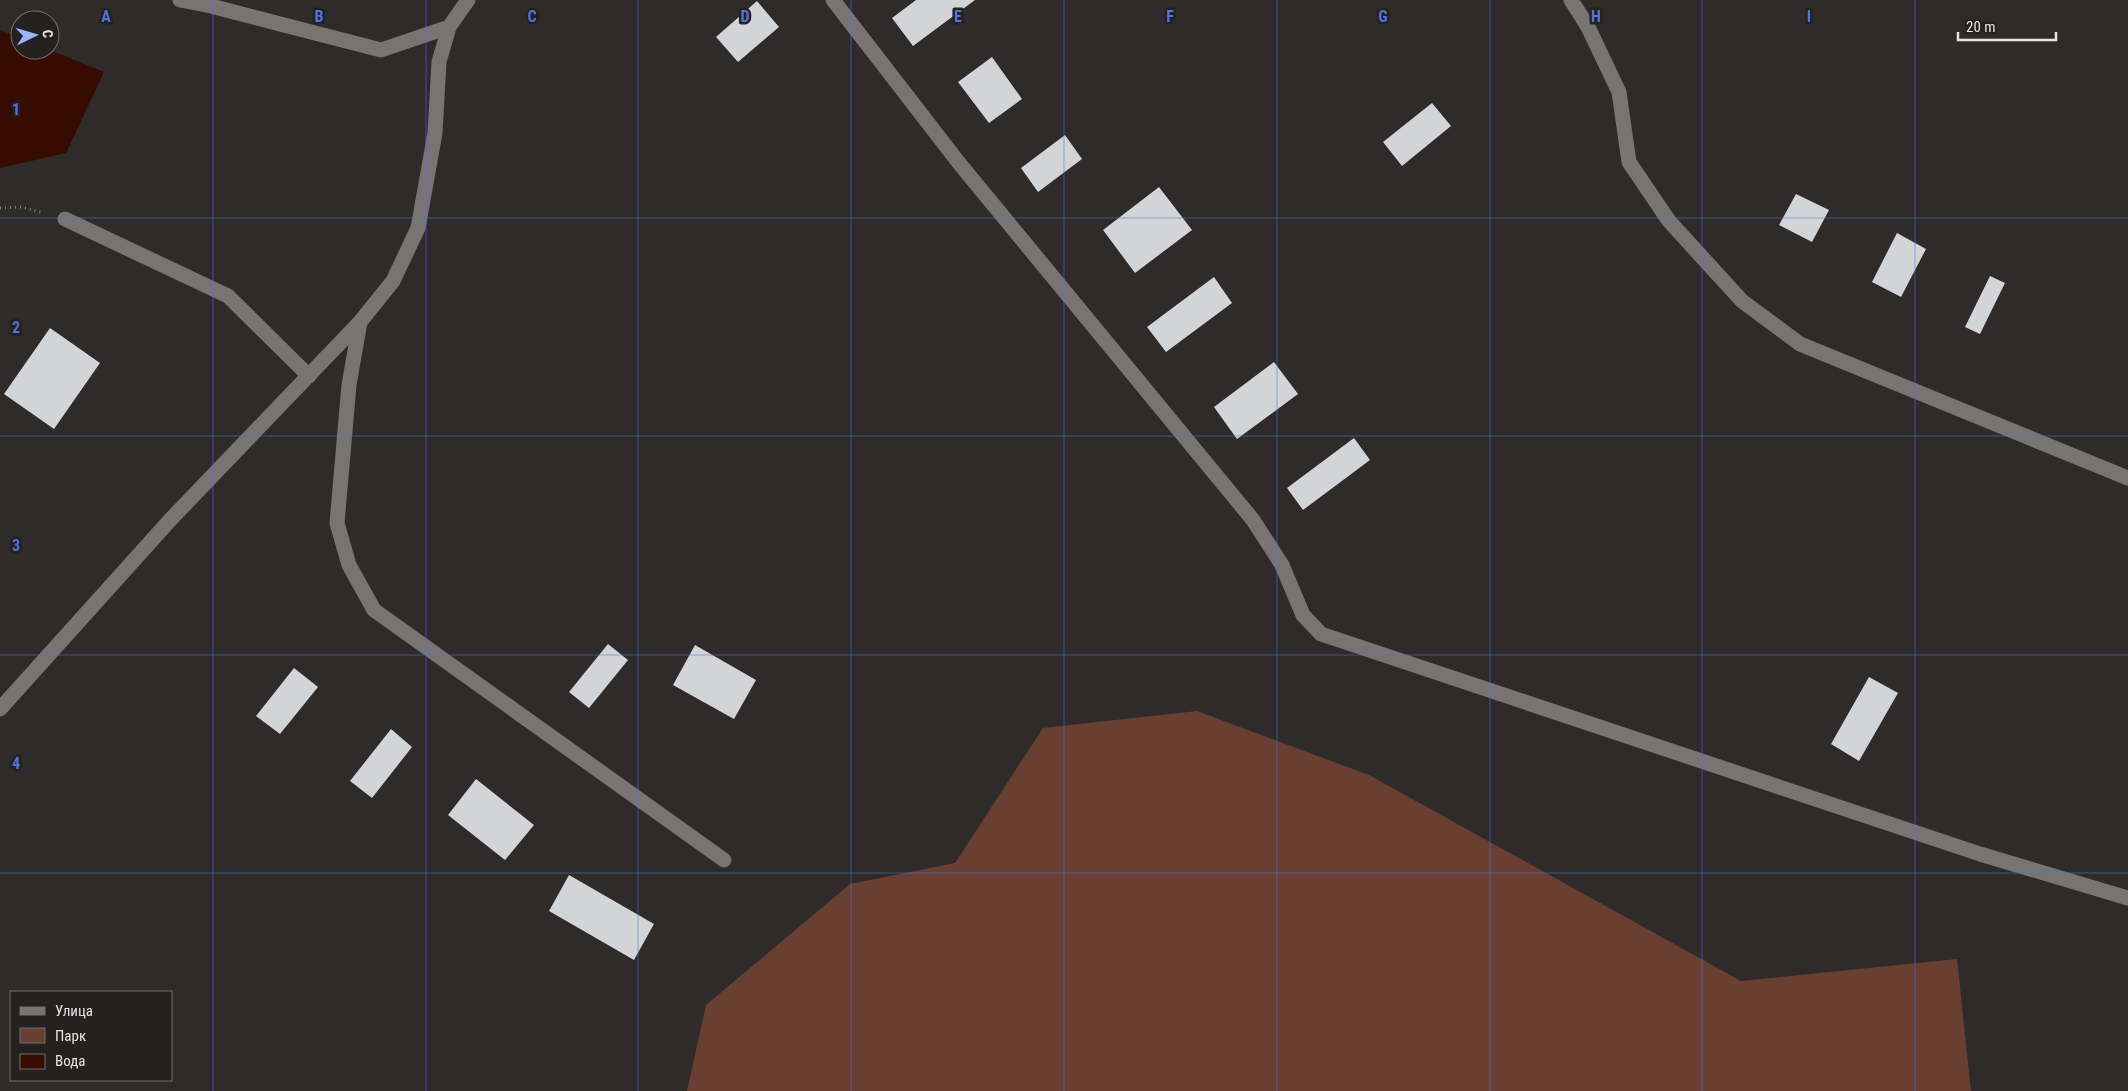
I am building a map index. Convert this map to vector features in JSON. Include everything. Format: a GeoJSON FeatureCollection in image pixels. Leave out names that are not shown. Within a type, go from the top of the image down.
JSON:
{"type":"FeatureCollection","features":[{"type":"Feature","properties":{"kind":"street"},"geometry":{"type":"LineString","coordinates":[[180,0],[221,8],[381,50],[449,27]]}},
{"type":"Feature","properties":{"kind":"street"},"geometry":{"type":"LineString","coordinates":[[0,709],[170,519],[360,322],[393,281],[418,228],[435,133],[439,62],[449,27],[468,0]]}},
{"type":"Feature","properties":{"kind":"street"},"geometry":{"type":"LineString","coordinates":[[833,0],[959,163],[1253,520],[1282,565],[1303,614],[1321,634],[1980,854],[2128,898]]}},
{"type":"Feature","properties":{"kind":"street"},"geometry":{"type":"LineString","coordinates":[[1571,0],[1588,27],[1619,92],[1629,162],[1669,221],[1742,301],[1800,344],[2128,478]]}},
{"type":"Feature","properties":{"kind":"street"},"geometry":{"type":"LineString","coordinates":[[65,219],[228,296],[308,376]]}},
{"type":"Feature","properties":{"kind":"street"},"geometry":{"type":"LineString","coordinates":[[360,322],[349,385],[337,523],[349,565],[374,610],[724,860]]}},
{"type":"Feature","properties":{"kind":"path"},"geometry":{"type":"LineString","coordinates":[[0,208],[21,207],[65,219]]}},
{"type":"Feature","properties":{"kind":"green space"},"geometry":{"type":"Polygon","coordinates":[[[1197,711],[1369,775],[1741,981],[1957,959],[1971,1091],[687,1091],[706,1005],[850,884],[955,863],[1043,728],[1197,711]]]}},
{"type":"Feature","properties":{"kind":"water"},"geometry":{"type":"Polygon","coordinates":[[[0,30],[10,34],[10,60],[60,60],[60,54],[104,72],[66,153],[0,168],[0,30]]]}},
{"type":"Feature","properties":{"kind":"building"},"geometry":{"type":"Polygon","coordinates":[[[916,0],[975,0],[913,46],[892,18],[916,0]]]}},
{"type":"Feature","properties":{"kind":"building"},"geometry":{"type":"Polygon","coordinates":[[[757,1],[779,27],[738,62],[716,37],[757,1]]]}},
{"type":"Feature","properties":{"kind":"building"},"geometry":{"type":"Polygon","coordinates":[[[992,57],[1022,99],[989,123],[958,82],[992,57]]]}},
{"type":"Feature","properties":{"kind":"building"},"geometry":{"type":"Polygon","coordinates":[[[1432,103],[1451,126],[1402,166],[1383,142],[1432,103]]]}},
{"type":"Feature","properties":{"kind":"building"},"geometry":{"type":"Polygon","coordinates":[[[1065,135],[1082,159],[1038,192],[1021,168],[1065,135]]]}},
{"type":"Feature","properties":{"kind":"building"},"geometry":{"type":"Polygon","coordinates":[[[1159,187],[1192,230],[1135,273],[1103,230],[1159,187]]]}},
{"type":"Feature","properties":{"kind":"building"},"geometry":{"type":"Polygon","coordinates":[[[1796,194],[1829,210],[1812,242],[1779,225],[1796,194]]]}},
{"type":"Feature","properties":{"kind":"building"},"geometry":{"type":"Polygon","coordinates":[[[1897,233],[1926,249],[1901,297],[1872,282],[1897,233]]]}},
{"type":"Feature","properties":{"kind":"building"},"geometry":{"type":"Polygon","coordinates":[[[1990,276],[2005,283],[1980,334],[1965,327],[1990,276]]]}},
{"type":"Feature","properties":{"kind":"building"},"geometry":{"type":"Polygon","coordinates":[[[1214,277],[1232,303],[1166,352],[1147,327],[1214,277]]]}},
{"type":"Feature","properties":{"kind":"building"},"geometry":{"type":"Polygon","coordinates":[[[50,328],[100,363],[54,429],[4,394],[50,328]]]}},
{"type":"Feature","properties":{"kind":"building"},"geometry":{"type":"Polygon","coordinates":[[[1274,362],[1298,394],[1237,439],[1214,407],[1274,362]]]}},
{"type":"Feature","properties":{"kind":"building"},"geometry":{"type":"Polygon","coordinates":[[[1354,438],[1370,460],[1303,510],[1287,488],[1354,438]]]}},
{"type":"Feature","properties":{"kind":"building"},"geometry":{"type":"Polygon","coordinates":[[[608,644],[628,660],[589,708],[569,692],[608,644]]]}},
{"type":"Feature","properties":{"kind":"building"},"geometry":{"type":"Polygon","coordinates":[[[695,645],[756,680],[734,719],[673,685],[695,645]]]}},
{"type":"Feature","properties":{"kind":"building"},"geometry":{"type":"Polygon","coordinates":[[[294,668],[318,687],[280,734],[256,716],[294,668]]]}},
{"type":"Feature","properties":{"kind":"building"},"geometry":{"type":"Polygon","coordinates":[[[1869,677],[1898,693],[1859,761],[1831,744],[1869,677]]]}},
{"type":"Feature","properties":{"kind":"building"},"geometry":{"type":"Polygon","coordinates":[[[391,729],[412,747],[372,798],[350,781],[391,729]]]}},
{"type":"Feature","properties":{"kind":"building"},"geometry":{"type":"Polygon","coordinates":[[[476,779],[534,825],[505,860],[448,815],[476,779]]]}},
{"type":"Feature","properties":{"kind":"building"},"geometry":{"type":"Polygon","coordinates":[[[569,875],[654,924],[634,960],[549,911],[569,875]]]}}]}
